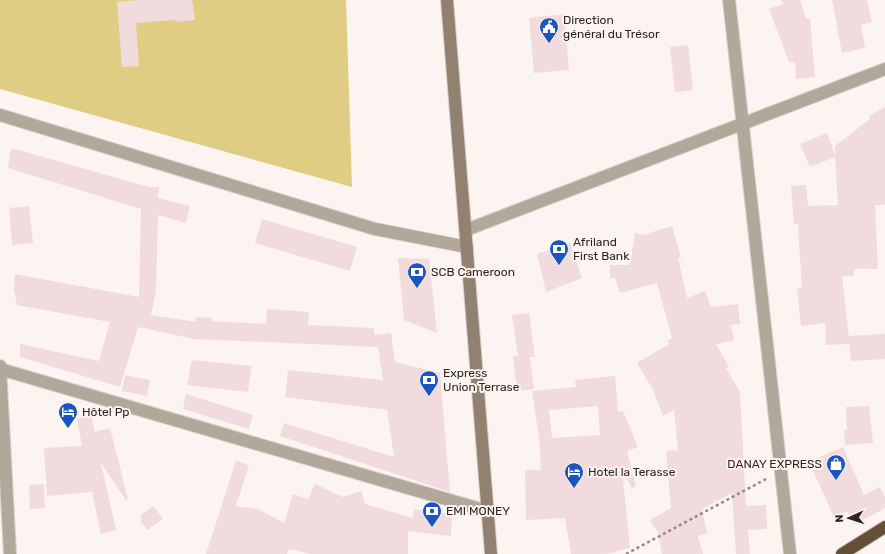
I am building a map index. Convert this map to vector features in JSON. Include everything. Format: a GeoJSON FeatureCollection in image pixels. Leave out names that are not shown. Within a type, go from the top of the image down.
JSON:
{"type":"FeatureCollection","features":[{"type":"Feature","properties":{"kind":"highway"},"geometry":{"type":"LineString","coordinates":[[842,554],[885,527]]}},
{"type":"Feature","properties":{"kind":"street"},"geometry":{"type":"LineString","coordinates":[[447,0],[468,247],[491,554]]}},
{"type":"Feature","properties":{"kind":"street"},"geometry":{"type":"LineString","coordinates":[[729,0],[790,554]]}},
{"type":"Feature","properties":{"kind":"street"},"geometry":{"type":"LineString","coordinates":[[466,230],[885,69]]}},
{"type":"Feature","properties":{"kind":"street"},"geometry":{"type":"LineString","coordinates":[[0,115],[375,230],[468,247]]}},
{"type":"Feature","properties":{"kind":"street"},"geometry":{"type":"LineString","coordinates":[[10,554],[0,367],[488,511]]}},
{"type":"Feature","properties":{"kind":"path"},"geometry":{"type":"LineString","coordinates":[[626,554],[780,471]]}},
{"type":"Feature","properties":{"kind":"shaded area"},"geometry":{"type":"Polygon","coordinates":[[[0,0],[346,0],[352,187],[0,89],[0,0]]]}},
{"type":"Feature","properties":{"kind":"building"},"geometry":{"type":"Polygon","coordinates":[[[139,0],[192,0],[195,20],[136,23],[139,66],[122,67],[117,2],[139,0]]]}},
{"type":"Feature","properties":{"kind":"building"},"geometry":{"type":"Polygon","coordinates":[[[781,0],[800,0],[806,19],[810,19],[815,77],[796,79],[795,62],[789,62],[769,9],[783,4],[781,0]]]}},
{"type":"Feature","properties":{"kind":"building"},"geometry":{"type":"Polygon","coordinates":[[[832,0],[867,0],[872,22],[861,25],[865,48],[842,53],[832,0]]]}},
{"type":"Feature","properties":{"kind":"building","name":"Direction général du Trésor"},"geometry":{"type":"Polygon","coordinates":[[[564,14],[569,70],[534,73],[529,18],[564,14]]]}},
{"type":"Feature","properties":{"kind":"building"},"geometry":{"type":"Polygon","coordinates":[[[688,45],[693,90],[675,92],[670,47],[688,45]]]}},
{"type":"Feature","properties":{"kind":"building"},"geometry":{"type":"Polygon","coordinates":[[[885,107],[885,205],[875,205],[878,269],[854,269],[854,276],[842,276],[849,338],[849,336],[885,334],[885,359],[851,361],[849,344],[826,345],[825,323],[801,326],[797,289],[802,288],[798,224],[794,224],[791,186],[806,185],[808,206],[838,205],[835,157],[810,167],[800,144],[827,133],[835,155],[835,146],[870,119],[869,116],[885,107]]]}},
{"type":"Feature","properties":{"kind":"building"},"geometry":{"type":"Polygon","coordinates":[[[11,148],[149,187],[159,187],[158,198],[190,206],[186,223],[158,215],[156,291],[151,315],[196,322],[196,317],[212,318],[212,321],[266,324],[267,309],[309,312],[308,325],[374,328],[374,335],[391,333],[395,362],[440,373],[450,492],[280,436],[284,423],[394,457],[387,410],[285,397],[288,370],[383,380],[378,347],[194,339],[138,327],[120,387],[20,357],[20,344],[99,361],[110,322],[17,305],[14,290],[15,274],[139,297],[141,209],[8,168],[11,148]]]}},
{"type":"Feature","properties":{"kind":"building"},"geometry":{"type":"Polygon","coordinates":[[[29,206],[33,243],[12,245],[9,208],[29,206]]]}},
{"type":"Feature","properties":{"kind":"building"},"geometry":{"type":"Polygon","coordinates":[[[262,219],[357,247],[350,271],[255,243],[262,219]]]}},
{"type":"Feature","properties":{"kind":"building"},"geometry":{"type":"Polygon","coordinates":[[[672,226],[681,257],[678,258],[687,298],[705,291],[711,307],[738,304],[740,324],[731,325],[734,341],[716,344],[729,367],[726,368],[740,392],[746,506],[766,505],[767,529],[748,530],[750,554],[736,554],[732,493],[702,509],[707,534],[698,536],[703,554],[662,554],[658,533],[650,520],[671,508],[666,451],[678,450],[674,410],[663,416],[653,390],[637,363],[669,344],[667,341],[672,338],[657,283],[620,293],[615,278],[610,278],[610,265],[630,265],[635,233],[643,235],[672,226]]]}},
{"type":"Feature","properties":{"kind":"building","name":"Afriland First Bank"},"geometry":{"type":"Polygon","coordinates":[[[570,243],[582,278],[546,292],[537,254],[570,243]]]}},
{"type":"Feature","properties":{"kind":"building","name":"SCB Cameroon"},"geometry":{"type":"Polygon","coordinates":[[[398,258],[429,259],[437,333],[404,320],[398,258]]]}},
{"type":"Feature","properties":{"kind":"building"},"geometry":{"type":"Polygon","coordinates":[[[529,313],[535,357],[530,357],[534,389],[517,391],[513,356],[518,356],[512,315],[529,313]]]}},
{"type":"Feature","properties":{"kind":"building"},"geometry":{"type":"Polygon","coordinates":[[[192,360],[252,366],[248,392],[187,385],[192,360]]]}},
{"type":"Feature","properties":{"kind":"building"},"geometry":{"type":"Polygon","coordinates":[[[125,375],[150,380],[147,396],[122,391],[125,375]]]}},
{"type":"Feature","properties":{"kind":"building"},"geometry":{"type":"Polygon","coordinates":[[[615,376],[618,412],[623,411],[638,447],[627,451],[636,486],[632,488],[622,470],[630,548],[607,554],[571,554],[565,518],[526,520],[525,470],[541,470],[539,437],[532,391],[576,387],[575,380],[615,376]],[[598,406],[549,410],[552,438],[600,435],[598,406]]]}},
{"type":"Feature","properties":{"kind":"building"},"geometry":{"type":"Polygon","coordinates":[[[186,394],[253,415],[249,429],[183,409],[186,394]]]}},
{"type":"Feature","properties":{"kind":"building"},"geometry":{"type":"Polygon","coordinates":[[[869,406],[873,443],[845,445],[844,430],[847,430],[846,407],[869,406]]]}},
{"type":"Feature","properties":{"kind":"building"},"geometry":{"type":"Polygon","coordinates":[[[91,416],[95,432],[110,428],[128,499],[126,500],[101,463],[116,530],[101,534],[92,492],[47,496],[44,448],[82,446],[77,419],[91,416]]]}},
{"type":"Feature","properties":{"kind":"building"},"geometry":{"type":"Polygon","coordinates":[[[843,447],[864,495],[880,487],[885,497],[885,508],[854,525],[847,511],[834,517],[809,462],[843,447]]]}},
{"type":"Feature","properties":{"kind":"building"},"geometry":{"type":"Polygon","coordinates":[[[236,461],[249,465],[236,506],[258,509],[284,523],[293,494],[308,499],[315,484],[343,497],[361,491],[365,504],[413,518],[414,509],[452,514],[451,536],[408,531],[408,554],[311,554],[289,549],[287,554],[206,554],[236,461]]]}},
{"type":"Feature","properties":{"kind":"building"},"geometry":{"type":"Polygon","coordinates":[[[44,484],[45,508],[30,509],[29,485],[44,484]]]}},
{"type":"Feature","properties":{"kind":"building"},"geometry":{"type":"Polygon","coordinates":[[[154,506],[163,519],[147,530],[141,521],[141,515],[154,506]]]}},
{"type":"Feature","properties":{"kind":"place","name":"Direction général du Trésor"},"geometry":{"type":"Point","coordinates":[549,44]}},
{"type":"Feature","properties":{"kind":"place","name":"Afriland First Bank"},"geometry":{"type":"Point","coordinates":[559,266]}},
{"type":"Feature","properties":{"kind":"place","name":"SCB Cameroon"},"geometry":{"type":"Point","coordinates":[417,289]}},
{"type":"Feature","properties":{"kind":"place","name":"Express Union Terrase"},"geometry":{"type":"Point","coordinates":[429,397]}},
{"type":"Feature","properties":{"kind":"place","name":"Hôtel Pp"},"geometry":{"type":"Point","coordinates":[68,429]}},
{"type":"Feature","properties":{"kind":"place","name":"DANAY EXPRESS"},"geometry":{"type":"Point","coordinates":[836,481]}},
{"type":"Feature","properties":{"kind":"place","name":"Hotel la Terasse"},"geometry":{"type":"Point","coordinates":[574,489]}},
{"type":"Feature","properties":{"kind":"place","name":"EMI MONEY"},"geometry":{"type":"Point","coordinates":[432,528]}}]}
